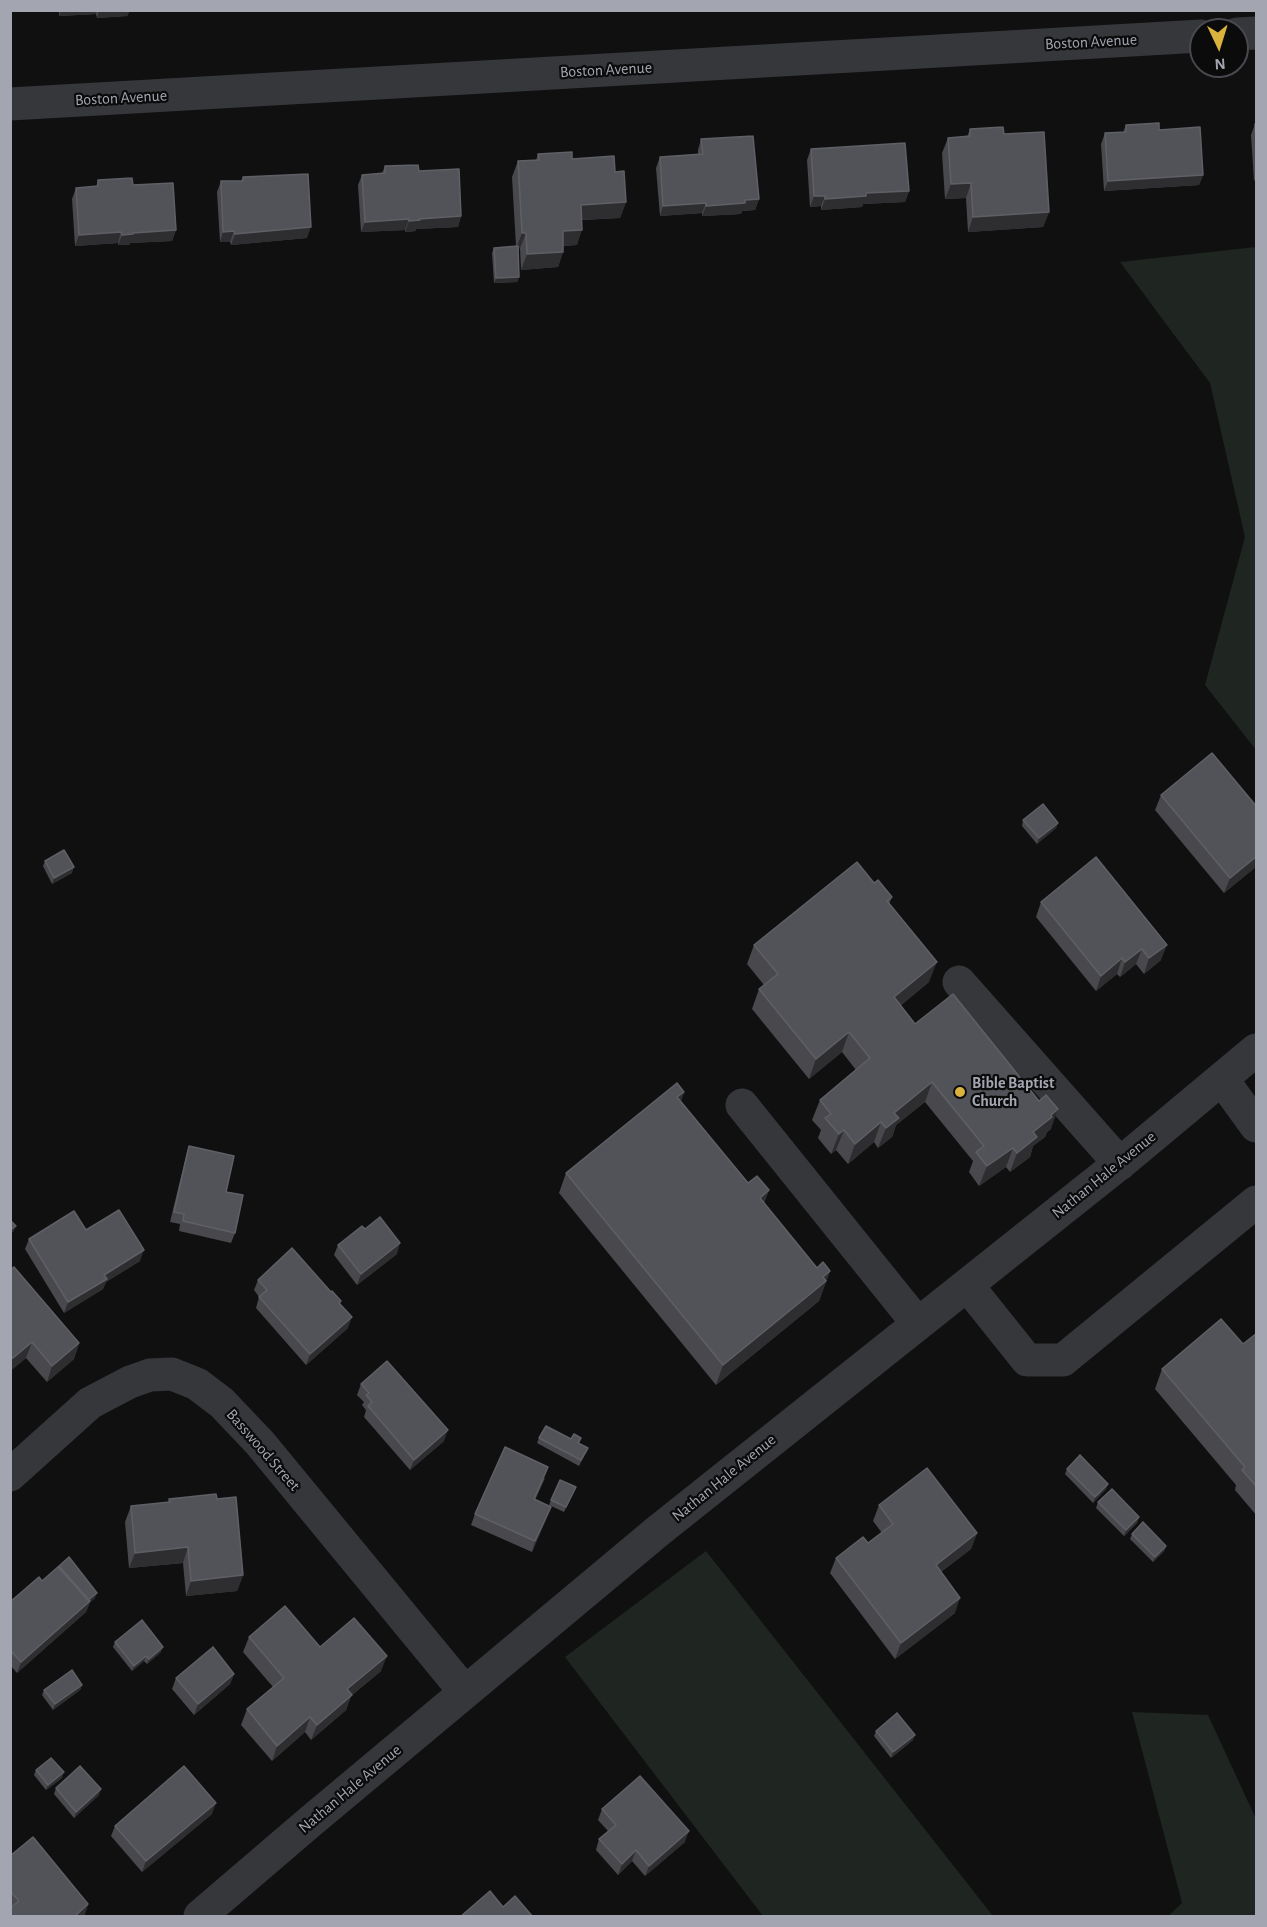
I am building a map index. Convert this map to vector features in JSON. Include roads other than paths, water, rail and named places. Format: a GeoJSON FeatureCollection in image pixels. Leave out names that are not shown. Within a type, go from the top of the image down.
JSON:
{"type":"FeatureCollection","features":[{"type":"Feature","properties":{"kind":"street","name":"Boston Avenue"},"geometry":{"type":"LineString","coordinates":[[10,104],[1189,37]]}},
{"type":"Feature","properties":{"kind":"street"},"geometry":{"type":"LineString","coordinates":[[959,982],[1120,1164]]}},
{"type":"Feature","properties":{"kind":"street","name":"Nathan Hale Avenue"},"geometry":{"type":"LineString","coordinates":[[200,1917],[658,1531],[1120,1164],[1257,1050]]}},
{"type":"Feature","properties":{"kind":"street"},"geometry":{"type":"LineString","coordinates":[[1222,1079],[1257,1126]]}},
{"type":"Feature","properties":{"kind":"street"},"geometry":{"type":"LineString","coordinates":[[741,1105],[918,1324]]}},
{"type":"Feature","properties":{"kind":"street"},"geometry":{"type":"LineString","coordinates":[[967,1285],[1027,1360],[1063,1360],[1257,1202]]}},
{"type":"Feature","properties":{"kind":"street","name":"Basswood Street"},"geometry":{"type":"LineString","coordinates":[[10,1475],[90,1403],[130,1382],[150,1375],[172,1374],[197,1384],[222,1403],[260,1443],[465,1692]]}},
{"type":"Feature","properties":{"kind":"place","name":"Bible Baptist Church"},"geometry":{"type":"Point","coordinates":[960,1092]}}]}
